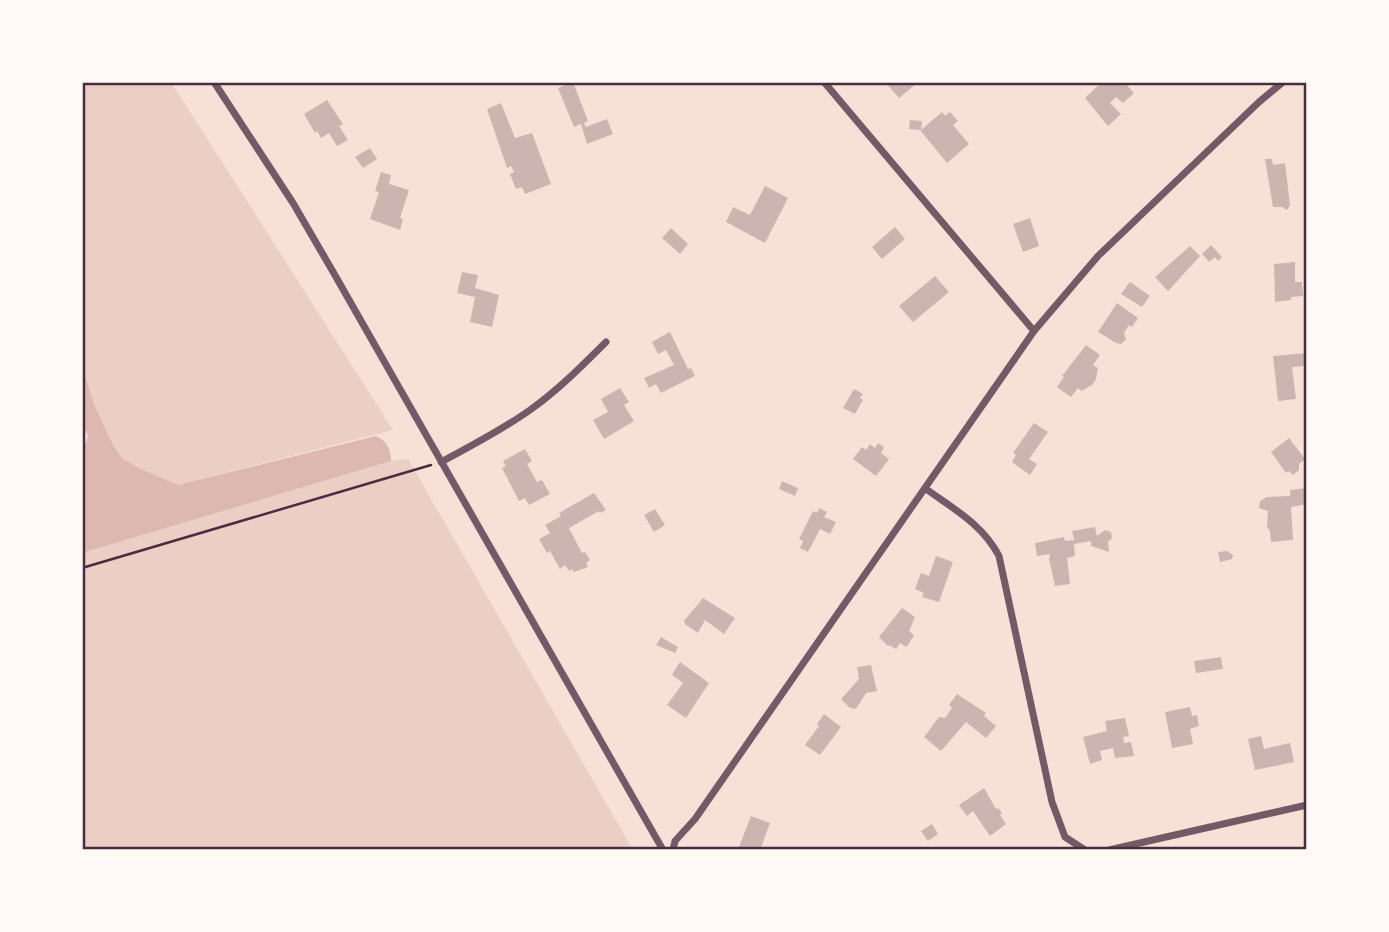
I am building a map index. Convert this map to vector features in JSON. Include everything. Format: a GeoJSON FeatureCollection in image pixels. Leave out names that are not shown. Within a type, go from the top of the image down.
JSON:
{"type":"FeatureCollection","features":[{"type":"Feature","properties":{"kind":"street"},"geometry":{"type":"LineString","coordinates":[[214,82],[293,203],[663,850]]}},
{"type":"Feature","properties":{"kind":"street"},"geometry":{"type":"LineString","coordinates":[[824,82],[1034,331]]}},
{"type":"Feature","properties":{"kind":"street"},"geometry":{"type":"LineString","coordinates":[[673,850],[675,841],[695,819],[1034,331],[1098,256],[1283,82]]}},
{"type":"Feature","properties":{"kind":"street"},"geometry":{"type":"LineString","coordinates":[[441,462],[505,428],[532,409],[606,342]]}},
{"type":"Feature","properties":{"kind":"street"},"geometry":{"type":"LineString","coordinates":[[926,489],[975,523],[992,542],[999,556],[1052,802],[1065,837],[1085,850]]}},
{"type":"Feature","properties":{"kind":"street"},"geometry":{"type":"LineString","coordinates":[[1109,850],[1144,846],[1307,805]]}},
{"type":"Feature","properties":{"kind":"path"},"geometry":{"type":"LineString","coordinates":[[82,568],[441,462]]}},
{"type":"Feature","properties":{"kind":"shaded area"},"geometry":{"type":"Polygon","coordinates":[[[82,82],[171,82],[393,430],[178,485],[122,458],[94,407],[82,367],[82,82]]]}},
{"type":"Feature","properties":{"kind":"shaded area"},"geometry":{"type":"Polygon","coordinates":[[[82,367],[95,407],[122,458],[178,485],[376,436],[388,446],[391,461],[82,553],[82,451],[88,437],[82,418],[82,367]]]}},
{"type":"Feature","properties":{"kind":"shaded area"},"geometry":{"type":"Polygon","coordinates":[[[408,459],[633,850],[82,850],[82,553],[391,461],[408,459]]]}},
{"type":"Feature","properties":{"kind":"building"},"geometry":{"type":"Polygon","coordinates":[[[573,82],[588,121],[584,123],[586,127],[607,119],[613,134],[587,144],[581,124],[574,127],[558,88],[573,82]]]}},
{"type":"Feature","properties":{"kind":"building"},"geometry":{"type":"Polygon","coordinates":[[[885,82],[914,82],[916,84],[899,98],[885,82]]]}},
{"type":"Feature","properties":{"kind":"building"},"geometry":{"type":"Polygon","coordinates":[[[1102,82],[1124,82],[1134,93],[1123,103],[1116,97],[1110,103],[1121,114],[1108,126],[1085,98],[1102,82]]]}},
{"type":"Feature","properties":{"kind":"building"},"geometry":{"type":"Polygon","coordinates":[[[327,100],[343,124],[339,126],[348,140],[337,146],[329,133],[321,138],[317,131],[315,133],[304,114],[327,100]]]}},
{"type":"Feature","properties":{"kind":"building"},"geometry":{"type":"Polygon","coordinates":[[[501,103],[515,138],[532,133],[551,184],[525,194],[522,187],[516,189],[510,174],[514,172],[511,166],[507,168],[487,109],[501,103]]]}},
{"type":"Feature","properties":{"kind":"building"},"geometry":{"type":"Polygon","coordinates":[[[942,112],[945,116],[950,112],[958,121],[953,125],[969,144],[947,163],[920,130],[909,129],[910,120],[922,121],[921,130],[942,112]]]}},
{"type":"Feature","properties":{"kind":"building"},"geometry":{"type":"Polygon","coordinates":[[[370,148],[377,159],[363,168],[355,157],[370,148]]]}},
{"type":"Feature","properties":{"kind":"building"},"geometry":{"type":"Polygon","coordinates":[[[1265,159],[1272,159],[1273,165],[1285,163],[1290,205],[1287,210],[1273,207],[1265,159]]]}},
{"type":"Feature","properties":{"kind":"building"},"geometry":{"type":"Polygon","coordinates":[[[381,172],[391,175],[389,184],[409,190],[400,218],[403,219],[400,230],[370,219],[379,192],[375,191],[381,172]]]}},
{"type":"Feature","properties":{"kind":"building"},"geometry":{"type":"Polygon","coordinates":[[[765,186],[788,198],[765,243],[726,222],[733,207],[750,215],[765,186]]]}},
{"type":"Feature","properties":{"kind":"building"},"geometry":{"type":"Polygon","coordinates":[[[1030,218],[1039,246],[1023,252],[1013,224],[1030,218]]]}},
{"type":"Feature","properties":{"kind":"building"},"geometry":{"type":"Polygon","coordinates":[[[895,227],[905,239],[882,259],[872,247],[895,227]]]}},
{"type":"Feature","properties":{"kind":"building"},"geometry":{"type":"Polygon","coordinates":[[[671,228],[688,244],[680,254],[662,238],[671,228]]]}},
{"type":"Feature","properties":{"kind":"building"},"geometry":{"type":"Polygon","coordinates":[[[1211,245],[1222,257],[1218,261],[1215,257],[1209,262],[1202,254],[1211,245]]]}},
{"type":"Feature","properties":{"kind":"building"},"geometry":{"type":"Polygon","coordinates":[[[1190,246],[1200,256],[1168,291],[1155,277],[1190,246]]]}},
{"type":"Feature","properties":{"kind":"building"},"geometry":{"type":"Polygon","coordinates":[[[1295,262],[1295,282],[1302,282],[1303,296],[1275,302],[1274,264],[1295,262]]]}},
{"type":"Feature","properties":{"kind":"building"},"geometry":{"type":"Polygon","coordinates":[[[462,272],[478,275],[475,288],[499,295],[492,327],[470,322],[475,297],[457,293],[462,272]]]}},
{"type":"Feature","properties":{"kind":"building"},"geometry":{"type":"Polygon","coordinates":[[[935,276],[949,292],[913,322],[899,306],[935,276]]]}},
{"type":"Feature","properties":{"kind":"building"},"geometry":{"type":"Polygon","coordinates":[[[1130,282],[1150,296],[1142,307],[1121,294],[1130,282]]]}},
{"type":"Feature","properties":{"kind":"building"},"geometry":{"type":"Polygon","coordinates":[[[1117,303],[1138,318],[1132,327],[1129,325],[1124,333],[1126,339],[1121,344],[1098,332],[1117,303]]]}},
{"type":"Feature","properties":{"kind":"building"},"geometry":{"type":"Polygon","coordinates":[[[670,332],[688,369],[691,368],[695,376],[661,393],[656,384],[649,388],[644,378],[674,365],[666,350],[658,354],[652,342],[670,332]]]}},
{"type":"Feature","properties":{"kind":"building"},"geometry":{"type":"Polygon","coordinates":[[[1086,345],[1100,355],[1093,365],[1098,368],[1096,379],[1082,391],[1078,388],[1071,397],[1057,387],[1064,377],[1062,376],[1086,345]]]}},
{"type":"Feature","properties":{"kind":"building"},"geometry":{"type":"Polygon","coordinates":[[[1307,353],[1307,366],[1292,367],[1296,399],[1278,401],[1273,356],[1307,353]]]}},
{"type":"Feature","properties":{"kind":"building"},"geometry":{"type":"Polygon","coordinates":[[[620,388],[629,402],[624,405],[634,421],[604,439],[593,420],[608,412],[601,399],[620,388]]]}},
{"type":"Feature","properties":{"kind":"building"},"geometry":{"type":"Polygon","coordinates":[[[854,389],[863,394],[860,398],[863,400],[855,414],[843,408],[854,389]]]}},
{"type":"Feature","properties":{"kind":"building"},"geometry":{"type":"Polygon","coordinates":[[[1034,423],[1048,432],[1029,459],[1037,464],[1030,475],[1012,462],[1016,455],[1013,453],[1034,423]]]}},
{"type":"Feature","properties":{"kind":"building"},"geometry":{"type":"Polygon","coordinates":[[[1289,438],[1305,459],[1293,475],[1289,471],[1286,473],[1271,452],[1289,438]]]}},
{"type":"Feature","properties":{"kind":"building"},"geometry":{"type":"Polygon","coordinates":[[[878,443],[884,447],[881,453],[889,459],[876,476],[853,459],[862,447],[866,450],[870,444],[875,448],[878,443]]]}},
{"type":"Feature","properties":{"kind":"building"},"geometry":{"type":"Polygon","coordinates":[[[525,449],[532,461],[527,464],[537,482],[542,480],[550,494],[529,505],[525,498],[519,501],[502,468],[506,466],[503,461],[525,449]]]}},
{"type":"Feature","properties":{"kind":"building"},"geometry":{"type":"Polygon","coordinates":[[[782,481],[798,488],[795,496],[779,489],[782,481]]]}},
{"type":"Feature","properties":{"kind":"building"},"geometry":{"type":"Polygon","coordinates":[[[1307,488],[1307,504],[1291,507],[1293,540],[1271,542],[1267,527],[1268,511],[1259,508],[1260,501],[1267,497],[1290,496],[1290,490],[1307,488]]]}},
{"type":"Feature","properties":{"kind":"building"},"geometry":{"type":"Polygon","coordinates":[[[594,493],[606,510],[600,513],[599,511],[569,528],[582,553],[585,552],[590,560],[586,563],[588,567],[574,572],[572,569],[569,571],[565,565],[560,569],[550,551],[547,553],[539,539],[550,533],[545,525],[561,516],[559,513],[594,493]]]}},
{"type":"Feature","properties":{"kind":"building"},"geometry":{"type":"Polygon","coordinates":[[[819,508],[827,512],[824,517],[836,522],[830,534],[820,529],[808,552],[800,548],[803,541],[799,539],[813,511],[817,513],[819,508]]]}},
{"type":"Feature","properties":{"kind":"building"},"geometry":{"type":"Polygon","coordinates":[[[655,509],[665,525],[654,532],[644,515],[655,509]]]}},
{"type":"Feature","properties":{"kind":"building"},"geometry":{"type":"Polygon","coordinates":[[[1095,527],[1097,536],[1105,530],[1111,532],[1109,552],[1091,546],[1091,541],[1074,544],[1075,556],[1067,558],[1070,584],[1055,586],[1050,554],[1037,556],[1035,543],[1064,537],[1065,541],[1074,540],[1072,531],[1095,527]]]}},
{"type":"Feature","properties":{"kind":"building"},"geometry":{"type":"Polygon","coordinates":[[[1227,551],[1233,555],[1232,559],[1220,562],[1218,552],[1227,551]]]}},
{"type":"Feature","properties":{"kind":"building"},"geometry":{"type":"Polygon","coordinates":[[[936,556],[953,562],[939,602],[922,597],[924,593],[915,589],[921,573],[929,576],[936,556]]]}},
{"type":"Feature","properties":{"kind":"building"},"geometry":{"type":"Polygon","coordinates":[[[703,598],[735,618],[724,634],[705,620],[698,633],[685,624],[684,621],[703,598]]]}},
{"type":"Feature","properties":{"kind":"building"},"geometry":{"type":"Polygon","coordinates":[[[902,608],[915,617],[909,631],[914,635],[906,647],[900,643],[896,649],[888,646],[879,637],[902,608]]]}},
{"type":"Feature","properties":{"kind":"building"},"geometry":{"type":"Polygon","coordinates":[[[661,637],[678,647],[675,653],[656,645],[661,637]]]}},
{"type":"Feature","properties":{"kind":"building"},"geometry":{"type":"Polygon","coordinates":[[[1221,657],[1223,669],[1196,673],[1194,661],[1221,657]]]}},
{"type":"Feature","properties":{"kind":"building"},"geometry":{"type":"Polygon","coordinates":[[[680,662],[709,683],[686,718],[667,705],[683,683],[672,675],[680,662]]]}},
{"type":"Feature","properties":{"kind":"building"},"geometry":{"type":"Polygon","coordinates":[[[871,665],[877,691],[866,693],[856,709],[850,708],[841,699],[859,679],[857,667],[871,665]]]}},
{"type":"Feature","properties":{"kind":"building"},"geometry":{"type":"Polygon","coordinates":[[[957,694],[986,713],[984,716],[996,726],[986,738],[966,722],[941,751],[924,737],[939,717],[945,718],[952,708],[949,705],[957,694]]]}},
{"type":"Feature","properties":{"kind":"building"},"geometry":{"type":"Polygon","coordinates":[[[1190,707],[1192,716],[1197,715],[1199,726],[1190,729],[1193,744],[1172,748],[1165,712],[1190,707]]]}},
{"type":"Feature","properties":{"kind":"building"},"geometry":{"type":"Polygon","coordinates":[[[824,714],[841,727],[820,755],[805,745],[824,714]]]}},
{"type":"Feature","properties":{"kind":"building"},"geometry":{"type":"Polygon","coordinates":[[[1125,718],[1129,736],[1123,737],[1124,743],[1131,742],[1134,756],[1115,758],[1113,748],[1100,751],[1102,760],[1090,764],[1083,737],[1107,731],[1105,721],[1125,718]]]}},
{"type":"Feature","properties":{"kind":"building"},"geometry":{"type":"Polygon","coordinates":[[[1261,736],[1264,749],[1290,743],[1294,762],[1255,770],[1248,739],[1261,736]]]}},
{"type":"Feature","properties":{"kind":"building"},"geometry":{"type":"Polygon","coordinates":[[[984,788],[996,809],[1002,813],[1000,815],[1006,824],[990,836],[973,811],[967,816],[959,805],[984,788]]]}},
{"type":"Feature","properties":{"kind":"building"},"geometry":{"type":"Polygon","coordinates":[[[751,816],[770,823],[760,850],[739,847],[751,816]]]}},
{"type":"Feature","properties":{"kind":"building"},"geometry":{"type":"Polygon","coordinates":[[[932,824],[938,834],[928,841],[921,831],[932,824]]]}}]}
